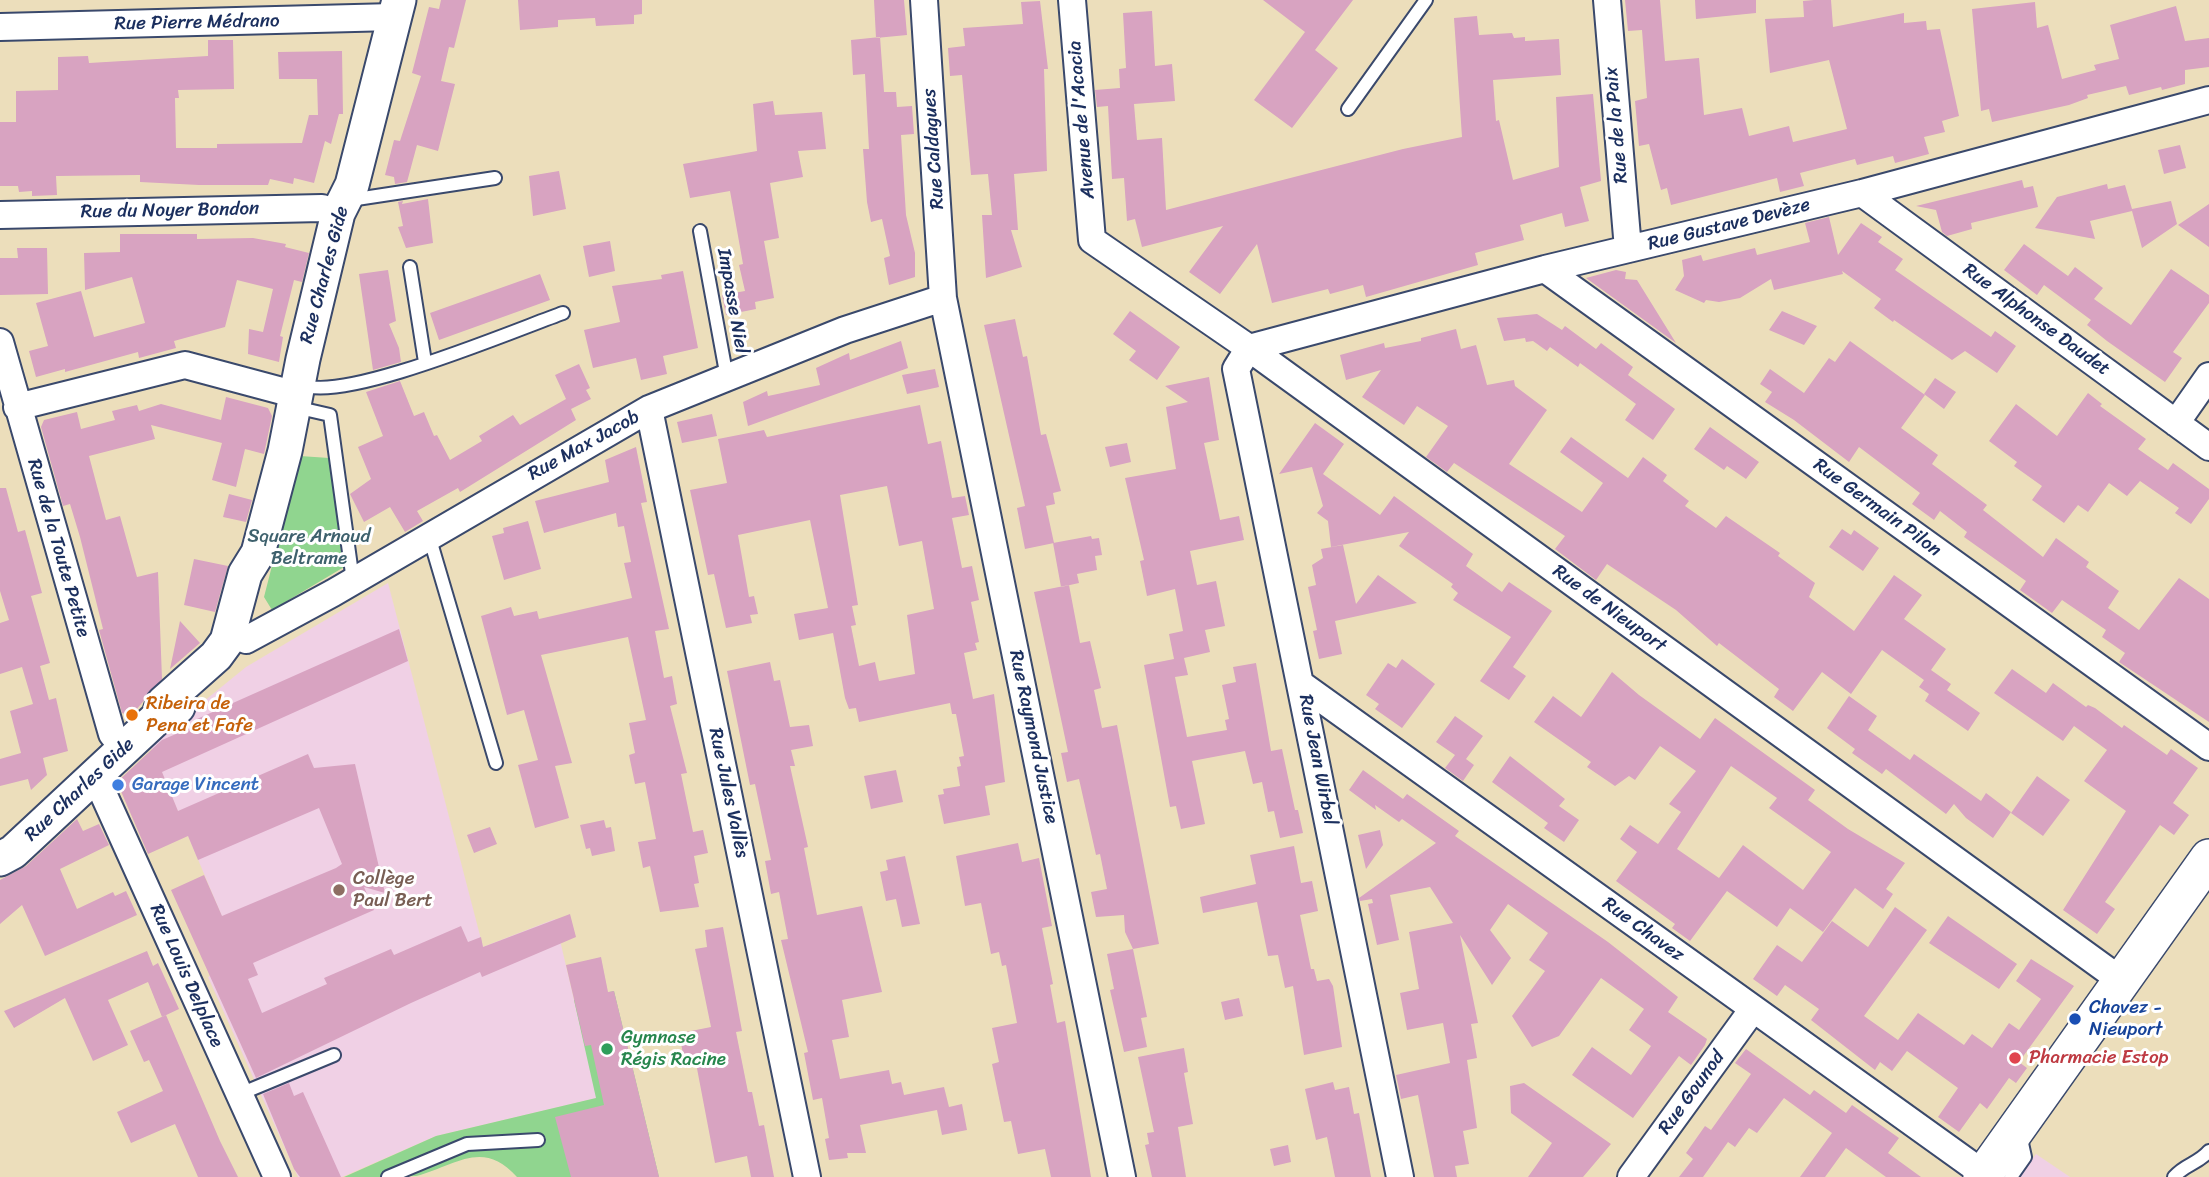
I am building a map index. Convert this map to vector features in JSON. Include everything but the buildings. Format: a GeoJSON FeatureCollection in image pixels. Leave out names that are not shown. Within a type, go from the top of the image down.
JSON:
{"type":"FeatureCollection","features":[{"type":"Feature","properties":{"kind":"main road"},"geometry":{"type":"LineString","coordinates":[[1992,1176],[2018,1126],[2209,858]]}},
{"type":"Feature","properties":{"kind":"street","name":"Rue Caldagues"},"geometry":{"type":"LineString","coordinates":[[925,0],[943,298]]}},
{"type":"Feature","properties":{"kind":"street","name":"Avenue de l'Acacia"},"geometry":{"type":"LineString","coordinates":[[1072,0],[1092,240]]}},
{"type":"Feature","properties":{"kind":"street","name":"Rue de la Paix"},"geometry":{"type":"LineString","coordinates":[[1607,0],[1628,249]]}},
{"type":"Feature","properties":{"kind":"street","name":"Rue Pierre Médrano"},"geometry":{"type":"LineString","coordinates":[[0,27],[397,9]]}},
{"type":"Feature","properties":{"kind":"street","name":"Rue Charles Gide"},"geometry":{"type":"LineString","coordinates":[[0,859],[13,852],[158,717],[171,712],[224,668],[237,641],[260,578],[258,553],[341,207],[352,185],[397,9]]}},
{"type":"Feature","properties":{"kind":"street","name":"Rue Gustave Devèze"},"geometry":{"type":"LineString","coordinates":[[1249,348],[1545,269],[1862,193],[2209,100]]}},
{"type":"Feature","properties":{"kind":"street","name":"Rue Alphonse Daudet"},"geometry":{"type":"LineString","coordinates":[[1862,193],[2209,447]]}},
{"type":"Feature","properties":{"kind":"street","name":"Rue du Noyer Bondon"},"geometry":{"type":"LineString","coordinates":[[0,215],[341,207]]}},
{"type":"Feature","properties":{"kind":"street","name":"Rue de Nieuport"},"geometry":{"type":"LineString","coordinates":[[1092,240],[1249,348],[2122,981]]}},
{"type":"Feature","properties":{"kind":"street","name":"Rue Germain Pilon"},"geometry":{"type":"LineString","coordinates":[[1545,269],[2209,747]]}},
{"type":"Feature","properties":{"kind":"street","name":"Rue Max Jacob"},"geometry":{"type":"LineString","coordinates":[[237,641],[353,581],[649,409],[845,330],[943,298]]}},
{"type":"Feature","properties":{"kind":"street","name":"Rue Raymond Justice"},"geometry":{"type":"LineString","coordinates":[[943,298],[1122,1177]]}},
{"type":"Feature","properties":{"kind":"street","name":"Rue de la Toute Petite"},"geometry":{"type":"LineString","coordinates":[[0,342],[112,734],[124,749]]}},
{"type":"Feature","properties":{"kind":"street","name":"Rue Jean Wirbel"},"geometry":{"type":"LineString","coordinates":[[1249,348],[1236,369],[1400,1177]]}},
{"type":"Feature","properties":{"kind":"street"},"geometry":{"type":"LineString","coordinates":[[17,407],[184,365],[297,395]]}},
{"type":"Feature","properties":{"kind":"street"},"geometry":{"type":"LineString","coordinates":[[2176,423],[2209,376]]}},
{"type":"Feature","properties":{"kind":"street","name":"Rue Jules Vallès"},"geometry":{"type":"LineString","coordinates":[[649,409],[807,1177]]}},
{"type":"Feature","properties":{"kind":"street","name":"Rue Chavez"},"geometry":{"type":"LineString","coordinates":[[1302,685],[1753,1009],[1992,1176]]}},
{"type":"Feature","properties":{"kind":"street","name":"Rue Louis Delplace"},"geometry":{"type":"LineString","coordinates":[[92,778],[102,791],[277,1177]]}},
{"type":"Feature","properties":{"kind":"street","name":"Rue Gounod"},"geometry":{"type":"LineString","coordinates":[[1631,1177],[1753,1009]]}},
{"type":"Feature","properties":{"kind":"lane"},"geometry":{"type":"LineString","coordinates":[[1348,109],[1426,0]]}},
{"type":"Feature","properties":{"kind":"lane"},"geometry":{"type":"LineString","coordinates":[[341,207],[495,178]]}},
{"type":"Feature","properties":{"kind":"lane","name":"Impasse Niel"},"geometry":{"type":"LineString","coordinates":[[700,231],[727,378]]}},
{"type":"Feature","properties":{"kind":"lane"},"geometry":{"type":"LineString","coordinates":[[410,267],[425,362]]}},
{"type":"Feature","properties":{"kind":"lane"},"geometry":{"type":"LineString","coordinates":[[297,395],[312,390],[371,382],[563,313]]}},
{"type":"Feature","properties":{"kind":"lane"},"geometry":{"type":"LineString","coordinates":[[297,395],[330,415],[353,581]]}},
{"type":"Feature","properties":{"kind":"lane"},"geometry":{"type":"LineString","coordinates":[[429,536],[496,763]]}},
{"type":"Feature","properties":{"kind":"lane"},"geometry":{"type":"LineString","coordinates":[[240,1094],[334,1055]]}},
{"type":"Feature","properties":{"kind":"lane"},"geometry":{"type":"LineString","coordinates":[[388,1177],[467,1144],[538,1140]]}},
{"type":"Feature","properties":{"kind":"lane"},"geometry":{"type":"LineString","coordinates":[[2174,1177],[2185,1166],[2204,1166],[2209,1151]]}},
{"type":"Feature","properties":{"kind":"shaded area","name":"Collège Paul Bert"},"geometry":{"type":"Polygon","coordinates":[[[388,583],[483,947],[555,919],[597,1098],[436,1136],[342,1177],[298,1177],[208,977],[241,962],[150,745],[246,667],[388,583]]]}},
{"type":"Feature","properties":{"kind":"shaded area"},"geometry":{"type":"Polygon","coordinates":[[[2036,1154],[2070,1177],[2019,1177],[2036,1154]]]}},
{"type":"Feature","properties":{"kind":"green space","name":"Square Arnaud Beltrame"},"geometry":{"type":"Polygon","coordinates":[[[300,456],[329,458],[344,567],[272,610],[264,597],[300,456]]]}},
{"type":"Feature","properties":{"kind":"green space","name":"Gymnase Régis Racine"},"geometry":{"type":"Polygon","coordinates":[[[614,991],[659,1177],[517,1177],[504,1165],[480,1157],[468,1158],[416,1176],[344,1177],[436,1136],[596,1098],[574,1000],[614,991]]]}},
{"type":"Feature","properties":{"kind":"place","name":"Ribeira de Pena et Fafe"},"geometry":{"type":"Point","coordinates":[132,715]}},
{"type":"Feature","properties":{"kind":"place","name":"Garage Vincent"},"geometry":{"type":"Point","coordinates":[118,785]}},
{"type":"Feature","properties":{"kind":"place","name":"Collège Paul Bert"},"geometry":{"type":"Point","coordinates":[339,890]}},
{"type":"Feature","properties":{"kind":"place","name":"Chavez - Nieuport"},"geometry":{"type":"Point","coordinates":[2075,1019]}},
{"type":"Feature","properties":{"kind":"place","name":"Gymnase Régis Racine"},"geometry":{"type":"Point","coordinates":[607,1049]}},
{"type":"Feature","properties":{"kind":"place","name":"Pharmacie Estop"},"geometry":{"type":"Point","coordinates":[2015,1058]}}]}
